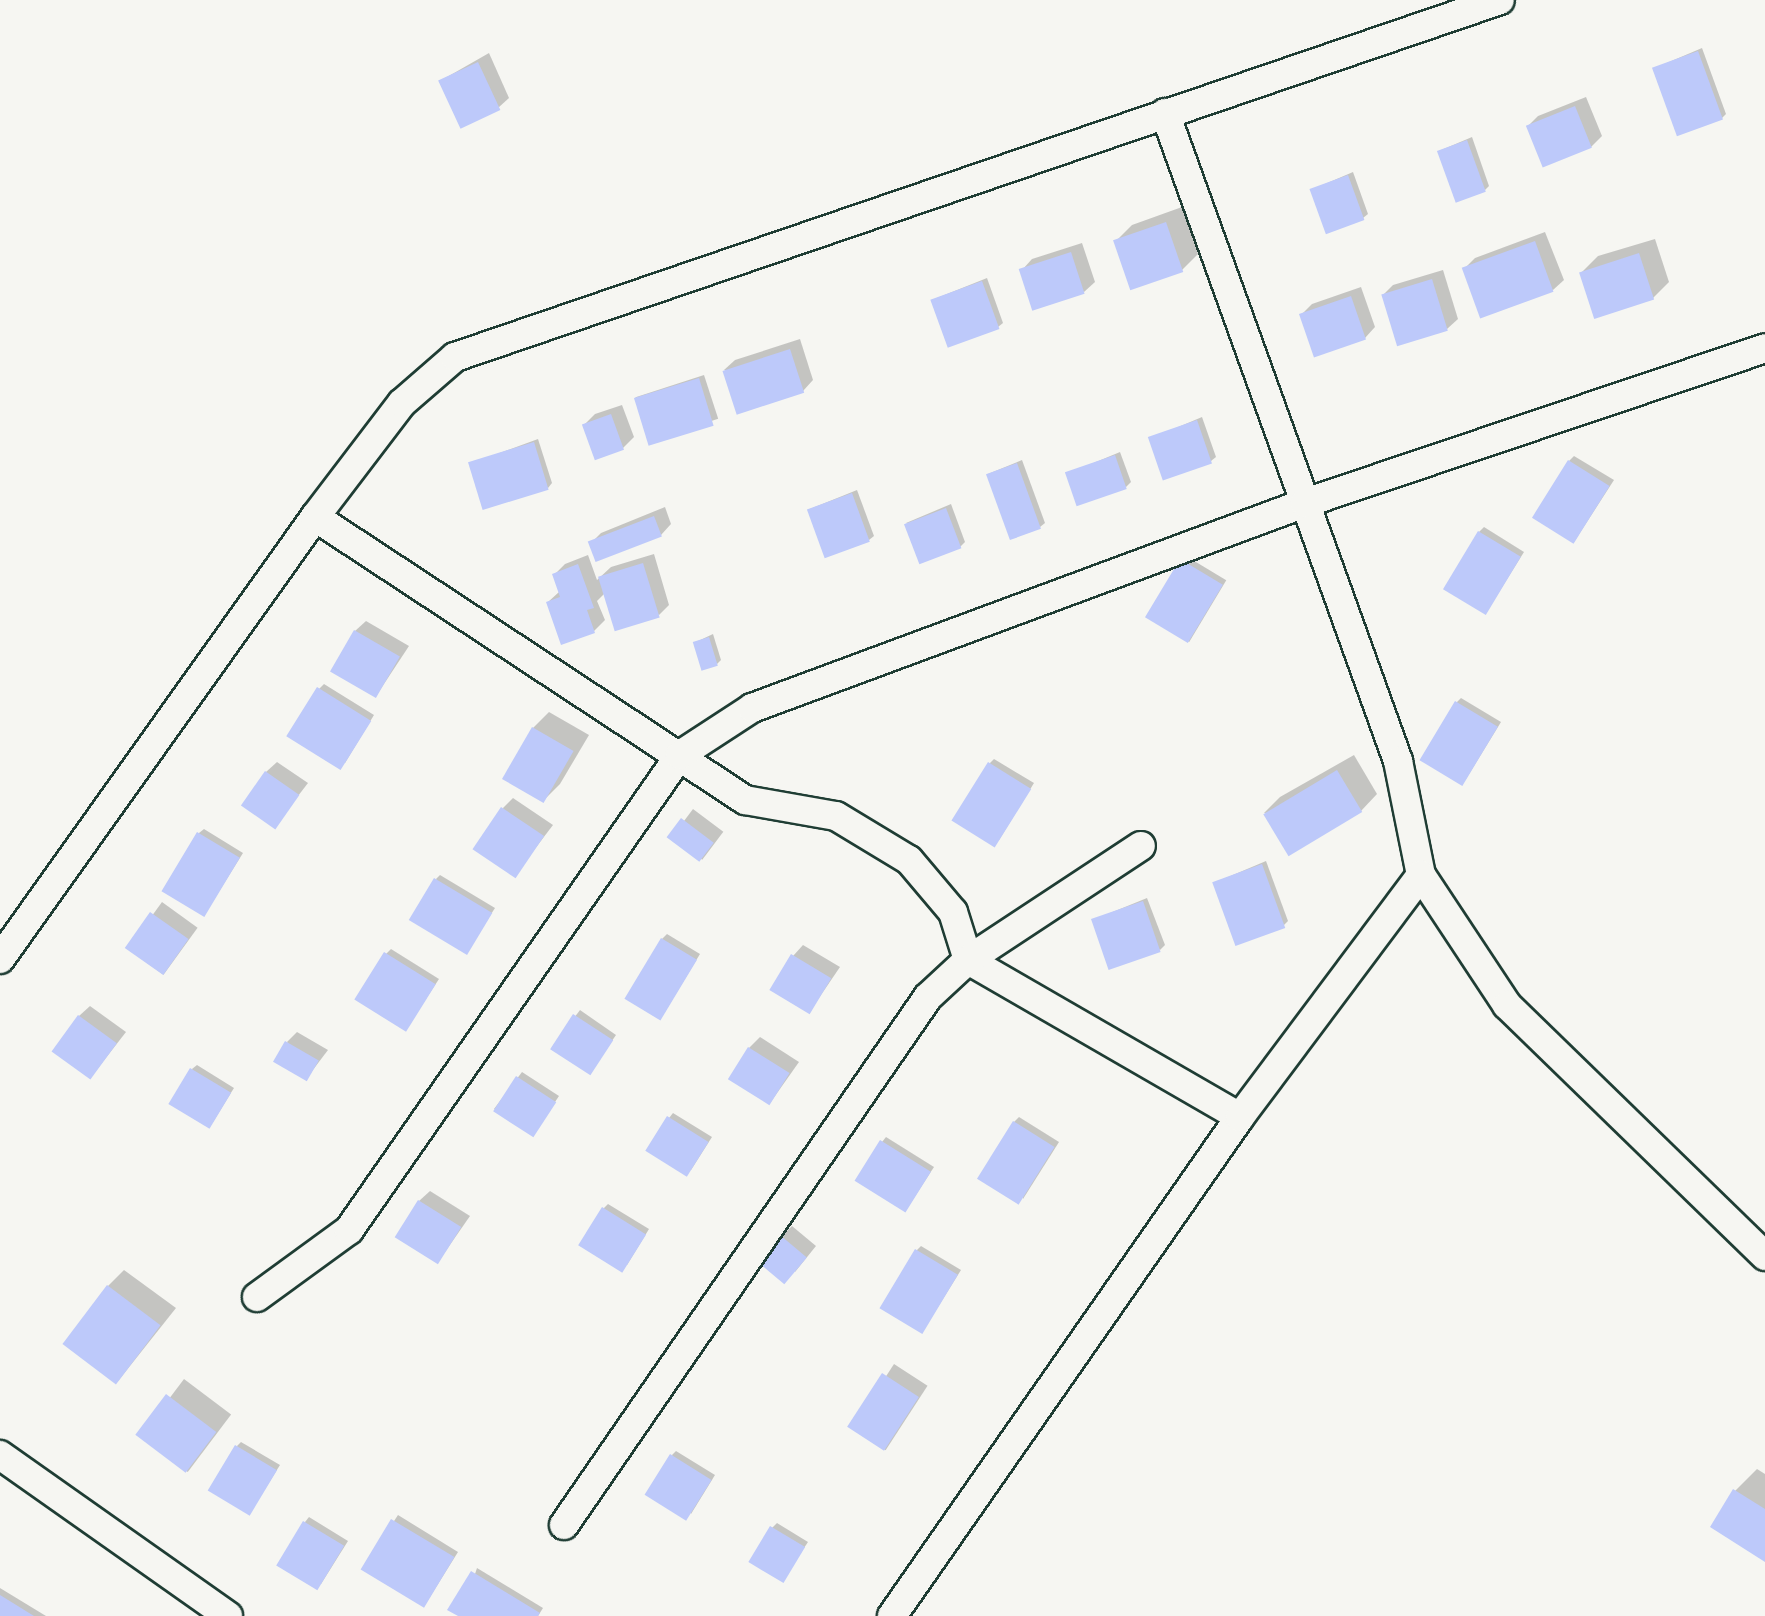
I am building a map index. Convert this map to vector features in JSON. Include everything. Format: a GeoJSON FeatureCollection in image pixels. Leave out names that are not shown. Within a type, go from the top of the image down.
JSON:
{"type":"FeatureCollection","features":[{"type":"Feature","properties":{"kind":"street"},"geometry":{"type":"LineString","coordinates":[[0,959],[315,517],[402,403],[455,357],[1500,0]]}},
{"type":"Feature","properties":{"kind":"street"},"geometry":{"type":"LineString","coordinates":[[1165,113],[1398,761],[1421,875],[1507,1005],[1765,1256]]}},
{"type":"Feature","properties":{"kind":"street"},"geometry":{"type":"LineString","coordinates":[[257,1297],[349,1230],[680,755],[752,708],[1305,503],[1765,348]]}},
{"type":"Feature","properties":{"kind":"street"},"geometry":{"type":"LineString","coordinates":[[315,517],[745,800],[836,816],[909,860],[953,912],[968,960],[1240,1117]]}},
{"type":"Feature","properties":{"kind":"street"},"geometry":{"type":"LineString","coordinates":[[564,1525],[928,997],[968,960],[1141,846]]}},
{"type":"Feature","properties":{"kind":"street"},"geometry":{"type":"LineString","coordinates":[[892,1616],[1240,1117],[1421,875]]}},
{"type":"Feature","properties":{"kind":"street"},"geometry":{"type":"LineString","coordinates":[[0,1455],[228,1616]]}},
{"type":"Feature","properties":{"kind":"building"},"geometry":{"type":"Polygon","coordinates":[[[1698,51],[1723,120],[1677,136],[1652,68],[1698,51]]]}},
{"type":"Feature","properties":{"kind":"building"},"geometry":{"type":"Polygon","coordinates":[[[478,62],[500,110],[461,129],[438,81],[478,62]]]}},
{"type":"Feature","properties":{"kind":"building"},"geometry":{"type":"Polygon","coordinates":[[[1575,106],[1592,148],[1543,168],[1526,126],[1575,106]]]}},
{"type":"Feature","properties":{"kind":"building"},"geometry":{"type":"Polygon","coordinates":[[[1467,140],[1486,192],[1456,203],[1437,151],[1467,140]]]}},
{"type":"Feature","properties":{"kind":"building"},"geometry":{"type":"Polygon","coordinates":[[[1348,175],[1364,220],[1326,234],[1309,189],[1348,175]]]}},
{"type":"Feature","properties":{"kind":"building"},"geometry":{"type":"Polygon","coordinates":[[[1166,222],[1183,272],[1130,290],[1113,240],[1166,222]]]}},
{"type":"Feature","properties":{"kind":"building"},"geometry":{"type":"Polygon","coordinates":[[[1535,241],[1553,292],[1480,318],[1462,268],[1535,241]]]}},
{"type":"Feature","properties":{"kind":"building"},"geometry":{"type":"Polygon","coordinates":[[[1071,252],[1085,294],[1032,311],[1019,269],[1071,252]]]}},
{"type":"Feature","properties":{"kind":"building"},"geometry":{"type":"Polygon","coordinates":[[[1639,253],[1654,300],[1594,319],[1579,272],[1639,253]]]}},
{"type":"Feature","properties":{"kind":"building"},"geometry":{"type":"Polygon","coordinates":[[[1432,279],[1448,331],[1397,346],[1381,294],[1432,279]]]}},
{"type":"Feature","properties":{"kind":"building"},"geometry":{"type":"Polygon","coordinates":[[[982,281],[999,329],[948,348],[930,300],[982,281]]]}},
{"type":"Feature","properties":{"kind":"building"},"geometry":{"type":"Polygon","coordinates":[[[1351,296],[1366,339],[1314,357],[1299,314],[1351,296]]]}},
{"type":"Feature","properties":{"kind":"building"},"geometry":{"type":"Polygon","coordinates":[[[790,349],[804,393],[737,415],[722,371],[790,349]]]}},
{"type":"Feature","properties":{"kind":"building"},"geometry":{"type":"Polygon","coordinates":[[[699,378],[714,426],[649,446],[634,398],[699,378]]]}},
{"type":"Feature","properties":{"kind":"building"},"geometry":{"type":"Polygon","coordinates":[[[611,414],[624,450],[595,460],[582,425],[611,414]]]}},
{"type":"Feature","properties":{"kind":"building"},"geometry":{"type":"Polygon","coordinates":[[[1197,420],[1212,463],[1163,480],[1148,437],[1197,420]]]}},
{"type":"Feature","properties":{"kind":"building"},"geometry":{"type":"Polygon","coordinates":[[[534,442],[549,490],[483,510],[468,462],[534,442]]]}},
{"type":"Feature","properties":{"kind":"building"},"geometry":{"type":"Polygon","coordinates":[[[1115,455],[1127,489],[1077,506],[1065,472],[1115,455]]]}},
{"type":"Feature","properties":{"kind":"building"},"geometry":{"type":"Polygon","coordinates":[[[1568,460],[1610,486],[1574,544],[1532,518],[1568,460]]]}},
{"type":"Feature","properties":{"kind":"building"},"geometry":{"type":"Polygon","coordinates":[[[1017,463],[1041,529],[1010,540],[986,474],[1017,463]]]}},
{"type":"Feature","properties":{"kind":"building"},"geometry":{"type":"Polygon","coordinates":[[[852,493],[870,542],[825,558],[807,509],[852,493]]]}},
{"type":"Feature","properties":{"kind":"building"},"geometry":{"type":"Polygon","coordinates":[[[946,508],[961,548],[919,564],[904,524],[946,508]]]}},
{"type":"Feature","properties":{"kind":"building"},"geometry":{"type":"Polygon","coordinates":[[[654,516],[662,537],[596,562],[588,541],[654,516]]]}},
{"type":"Feature","properties":{"kind":"building"},"geometry":{"type":"Polygon","coordinates":[[[1478,531],[1521,557],[1486,615],[1443,589],[1478,531]]]}},
{"type":"Feature","properties":{"kind":"building"},"geometry":{"type":"Polygon","coordinates":[[[1180,559],[1223,585],[1188,643],[1145,617],[1180,559]]]}},
{"type":"Feature","properties":{"kind":"building"},"geometry":{"type":"Polygon","coordinates":[[[643,563],[660,618],[615,631],[598,577],[643,563]]]}},
{"type":"Feature","properties":{"kind":"building"},"geometry":{"type":"Polygon","coordinates":[[[578,564],[594,608],[587,610],[595,633],[561,645],[546,602],[560,597],[552,574],[578,564]]]}},
{"type":"Feature","properties":{"kind":"building"},"geometry":{"type":"Polygon","coordinates":[[[354,630],[400,656],[376,698],[330,672],[354,630]]]}},
{"type":"Feature","properties":{"kind":"building"},"geometry":{"type":"Polygon","coordinates":[[[709,637],[718,666],[702,671],[693,642],[709,637]]]}},
{"type":"Feature","properties":{"kind":"building"},"geometry":{"type":"Polygon","coordinates":[[[317,687],[371,721],[341,770],[286,736],[317,687]]]}},
{"type":"Feature","properties":{"kind":"building"},"geometry":{"type":"Polygon","coordinates":[[[1455,701],[1498,727],[1462,786],[1419,760],[1455,701]]]}},
{"type":"Feature","properties":{"kind":"building"},"geometry":{"type":"Polygon","coordinates":[[[532,727],[574,751],[544,803],[502,779],[532,727]]]}},
{"type":"Feature","properties":{"kind":"building"},"geometry":{"type":"Polygon","coordinates":[[[988,762],[1031,789],[995,848],[951,821],[988,762]]]}},
{"type":"Feature","properties":{"kind":"building"},"geometry":{"type":"Polygon","coordinates":[[[1337,770],[1362,812],[1289,856],[1263,814],[1337,770]]]}},
{"type":"Feature","properties":{"kind":"building"},"geometry":{"type":"Polygon","coordinates":[[[265,771],[299,795],[275,829],[241,805],[265,771]]]}},
{"type":"Feature","properties":{"kind":"building"},"geometry":{"type":"Polygon","coordinates":[[[501,807],[544,836],[516,878],[472,849],[501,807]]]}},
{"type":"Feature","properties":{"kind":"building"},"geometry":{"type":"Polygon","coordinates":[[[681,818],[714,843],[699,862],[667,837],[681,818]]]}},
{"type":"Feature","properties":{"kind":"building"},"geometry":{"type":"Polygon","coordinates":[[[197,832],[240,858],[204,917],[161,891],[197,832]]]}},
{"type":"Feature","properties":{"kind":"building"},"geometry":{"type":"Polygon","coordinates":[[[1262,864],[1285,928],[1235,946],[1212,882],[1262,864]]]}},
{"type":"Feature","properties":{"kind":"building"},"geometry":{"type":"Polygon","coordinates":[[[434,878],[492,913],[467,955],[409,920],[434,878]]]}},
{"type":"Feature","properties":{"kind":"building"},"geometry":{"type":"Polygon","coordinates":[[[1143,901],[1161,952],[1109,970],[1091,919],[1143,901]]]}},
{"type":"Feature","properties":{"kind":"building"},"geometry":{"type":"Polygon","coordinates":[[[150,912],[189,939],[163,975],[125,948],[150,912]]]}},
{"type":"Feature","properties":{"kind":"building"},"geometry":{"type":"Polygon","coordinates":[[[661,938],[697,960],[660,1020],[624,999],[661,938]]]}},
{"type":"Feature","properties":{"kind":"building"},"geometry":{"type":"Polygon","coordinates":[[[384,952],[436,984],[406,1032],[354,999],[384,952]]]}},
{"type":"Feature","properties":{"kind":"building"},"geometry":{"type":"Polygon","coordinates":[[[791,954],[831,978],[810,1014],[769,990],[791,954]]]}},
{"type":"Feature","properties":{"kind":"building"},"geometry":{"type":"Polygon","coordinates":[[[573,1014],[613,1040],[590,1075],[550,1049],[573,1014]]]}},
{"type":"Feature","properties":{"kind":"building"},"geometry":{"type":"Polygon","coordinates":[[[78,1015],[117,1043],[90,1080],[52,1051],[78,1015]]]}},
{"type":"Feature","properties":{"kind":"building"},"geometry":{"type":"Polygon","coordinates":[[[285,1041],[319,1060],[307,1081],[273,1062],[285,1041]]]}},
{"type":"Feature","properties":{"kind":"building"},"geometry":{"type":"Polygon","coordinates":[[[748,1047],[790,1073],[769,1105],[728,1079],[748,1047]]]}},
{"type":"Feature","properties":{"kind":"building"},"geometry":{"type":"Polygon","coordinates":[[[190,1068],[231,1093],[210,1129],[168,1104],[190,1068]]]}},
{"type":"Feature","properties":{"kind":"building"},"geometry":{"type":"Polygon","coordinates":[[[516,1076],[556,1102],[533,1137],[493,1111],[516,1076]]]}},
{"type":"Feature","properties":{"kind":"building"},"geometry":{"type":"Polygon","coordinates":[[[667,1116],[709,1142],[687,1177],[645,1151],[667,1116]]]}},
{"type":"Feature","properties":{"kind":"building"},"geometry":{"type":"Polygon","coordinates":[[[1013,1121],[1055,1147],[1019,1205],[977,1179],[1013,1121]]]}},
{"type":"Feature","properties":{"kind":"building"},"geometry":{"type":"Polygon","coordinates":[[[880,1140],[931,1172],[905,1213],[855,1181],[880,1140]]]}},
{"type":"Feature","properties":{"kind":"building"},"geometry":{"type":"Polygon","coordinates":[[[418,1200],[461,1227],[438,1264],[395,1237],[418,1200]]]}},
{"type":"Feature","properties":{"kind":"building"},"geometry":{"type":"Polygon","coordinates":[[[602,1207],[646,1235],[622,1273],[578,1245],[602,1207]]]}},
{"type":"Feature","properties":{"kind":"building"},"geometry":{"type":"Polygon","coordinates":[[[780,1235],[807,1257],[784,1284],[758,1262],[780,1235]]]}},
{"type":"Feature","properties":{"kind":"building"},"geometry":{"type":"Polygon","coordinates":[[[915,1249],[958,1275],[922,1334],[879,1308],[915,1249]]]}},
{"type":"Feature","properties":{"kind":"building"},"geometry":{"type":"Polygon","coordinates":[[[107,1285],[161,1325],[116,1384],[62,1344],[107,1285]]]}},
{"type":"Feature","properties":{"kind":"building"},"geometry":{"type":"Polygon","coordinates":[[[882,1373],[919,1397],[884,1451],[847,1427],[882,1373]]]}},
{"type":"Feature","properties":{"kind":"building"},"geometry":{"type":"Polygon","coordinates":[[[166,1394],[216,1432],[186,1473],[135,1435],[166,1394]]]}},
{"type":"Feature","properties":{"kind":"building"},"geometry":{"type":"Polygon","coordinates":[[[235,1445],[277,1470],[250,1516],[208,1490],[235,1445]]]}},
{"type":"Feature","properties":{"kind":"building"},"geometry":{"type":"Polygon","coordinates":[[[670,1454],[712,1480],[686,1521],[645,1495],[670,1454]]]}},
{"type":"Feature","properties":{"kind":"building"},"geometry":{"type":"Polygon","coordinates":[[[1733,1489],[1765,1509],[1765,1562],[1710,1527],[1733,1489]]]}},
{"type":"Feature","properties":{"kind":"building"},"geometry":{"type":"Polygon","coordinates":[[[391,1519],[454,1557],[424,1608],[361,1570],[391,1519]]]}},
{"type":"Feature","properties":{"kind":"building"},"geometry":{"type":"Polygon","coordinates":[[[303,1521],[344,1546],[317,1590],[276,1566],[303,1521]]]}},
{"type":"Feature","properties":{"kind":"building"},"geometry":{"type":"Polygon","coordinates":[[[770,1526],[805,1547],[784,1583],[748,1562],[770,1526]]]}},
{"type":"Feature","properties":{"kind":"building"},"geometry":{"type":"Polygon","coordinates":[[[471,1571],[540,1613],[538,1616],[458,1616],[447,1610],[471,1571]]]}},
{"type":"Feature","properties":{"kind":"building"},"geometry":{"type":"Polygon","coordinates":[[[0,1595],[34,1616],[0,1616],[0,1595]]]}}]}
